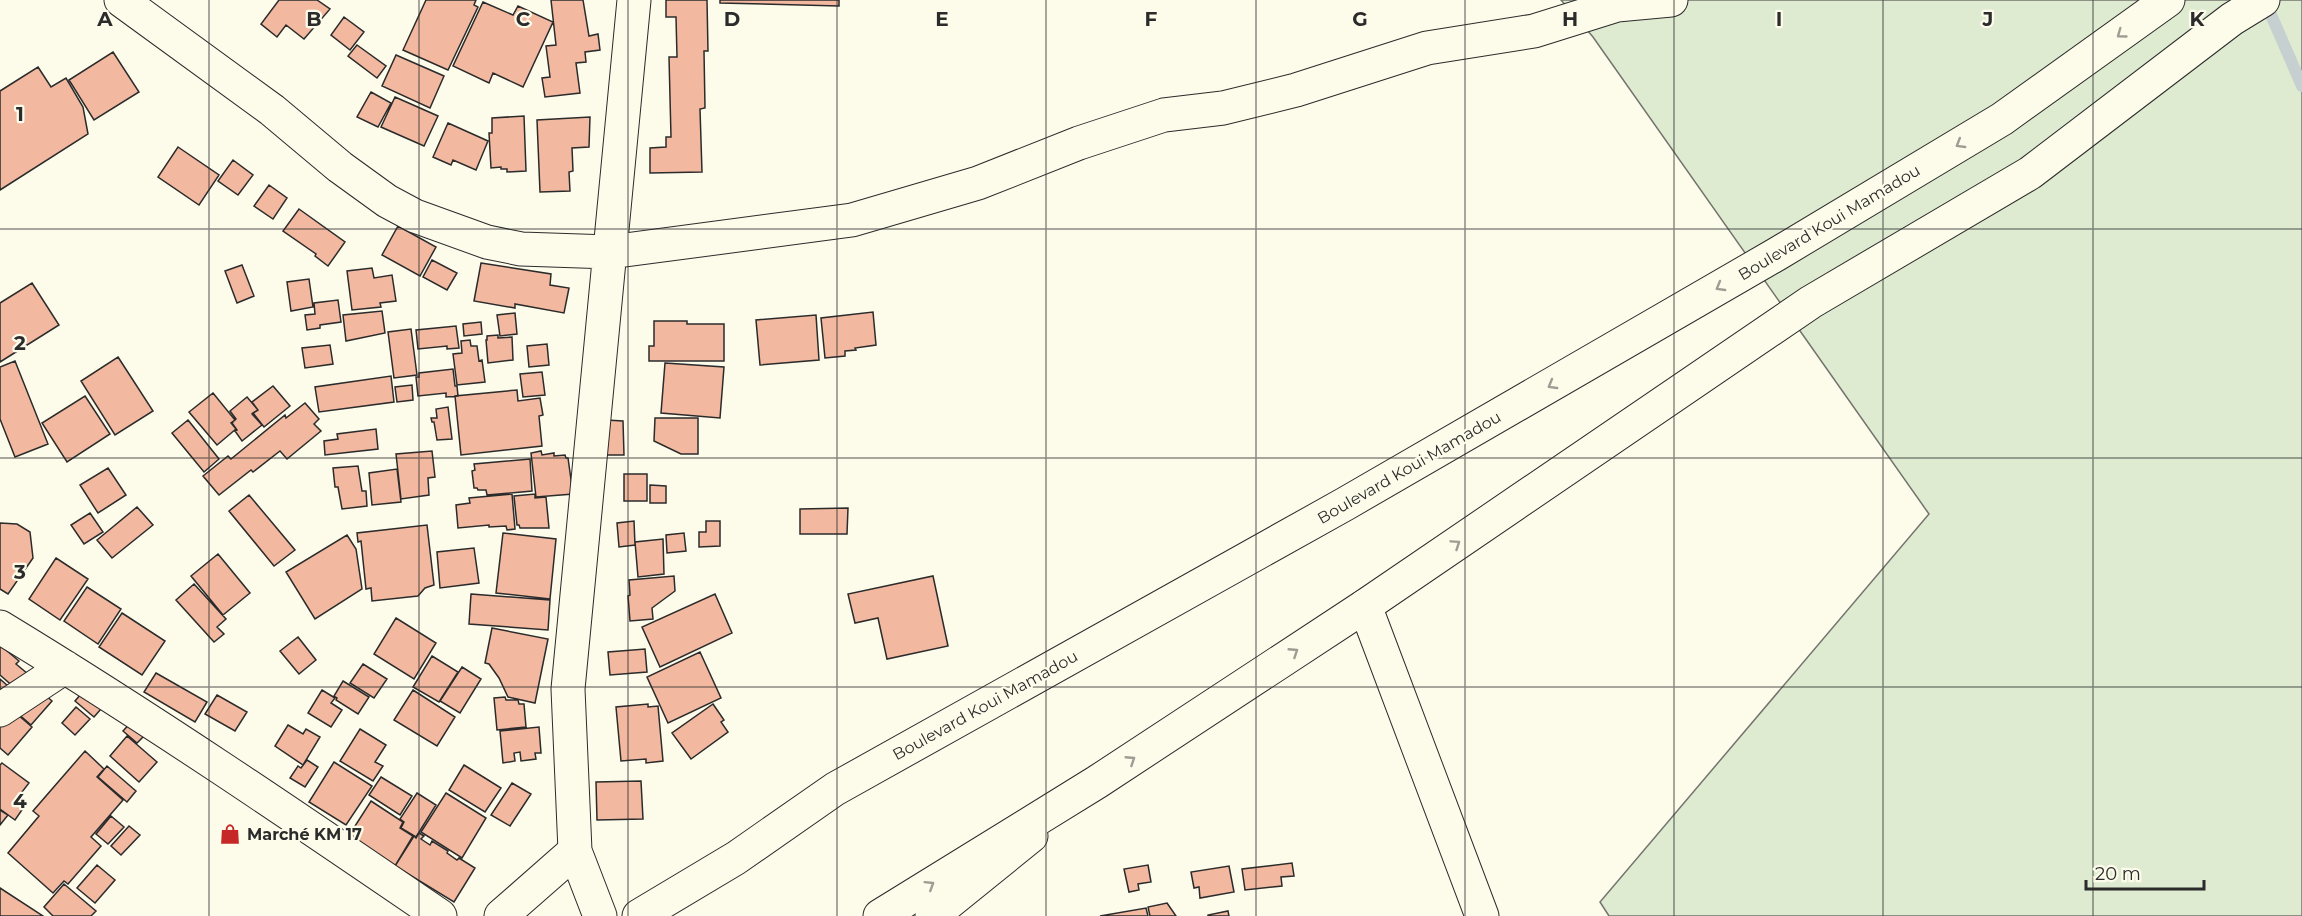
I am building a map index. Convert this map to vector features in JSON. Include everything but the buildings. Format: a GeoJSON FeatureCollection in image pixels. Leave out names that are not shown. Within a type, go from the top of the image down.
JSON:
{"type":"FeatureCollection","features":[{"type":"Feature","properties":{"kind":"street"},"geometry":{"type":"LineString","coordinates":[[121,0],[272,110],[340,167],[387,201],[415,216],[487,242],[521,249],[610,252],[852,220],[978,183],[1079,143],[1164,115],[1223,108],[1296,90],[1427,48],[1534,31],[1617,4],[1671,0]]}},
{"type":"Feature","properties":{"kind":"street"},"geometry":{"type":"LineString","coordinates":[[600,916],[575,851],[568,689],[634,0]]}},
{"type":"Feature","properties":{"kind":"street","name":"Boulevard Koui Mamadou"},"geometry":{"type":"LineString","coordinates":[[639,916],[736,858],[835,789],[1345,504],[1777,254],[1941,156],[2002,119],[2168,0]]}},
{"type":"Feature","properties":{"kind":"street"},"geometry":{"type":"LineString","coordinates":[[880,916],[1097,782],[1365,606],[1810,302],[2030,173],[2232,19],[2263,0]]}},
{"type":"Feature","properties":{"kind":"street"},"geometry":{"type":"LineString","coordinates":[[1365,606],[1482,916]]}},
{"type":"Feature","properties":{"kind":"street"},"geometry":{"type":"LineString","coordinates":[[0,627],[251,788],[440,916]]}},
{"type":"Feature","properties":{"kind":"street"},"geometry":{"type":"LineString","coordinates":[[0,710],[65,667]]}},
{"type":"Feature","properties":{"kind":"street"},"geometry":{"type":"LineString","coordinates":[[932,916],[1097,782]]}},
{"type":"Feature","properties":{"kind":"street"},"geometry":{"type":"LineString","coordinates":[[501,916],[575,851]]}},
{"type":"Feature","properties":{"kind":"green space"},"geometry":{"type":"Polygon","coordinates":[[[1561,0],[2302,0],[2302,916],[1609,916],[1600,902],[1929,514],[1593,37],[1561,0]]]}},
{"type":"Feature","properties":{"kind":"waterway"},"geometry":{"type":"LineString","coordinates":[[2265,1],[2302,86]]}},
{"type":"Feature","properties":{"kind":"place","name":"Marché KM 17"},"geometry":{"type":"Point","coordinates":[230,834]}}]}
